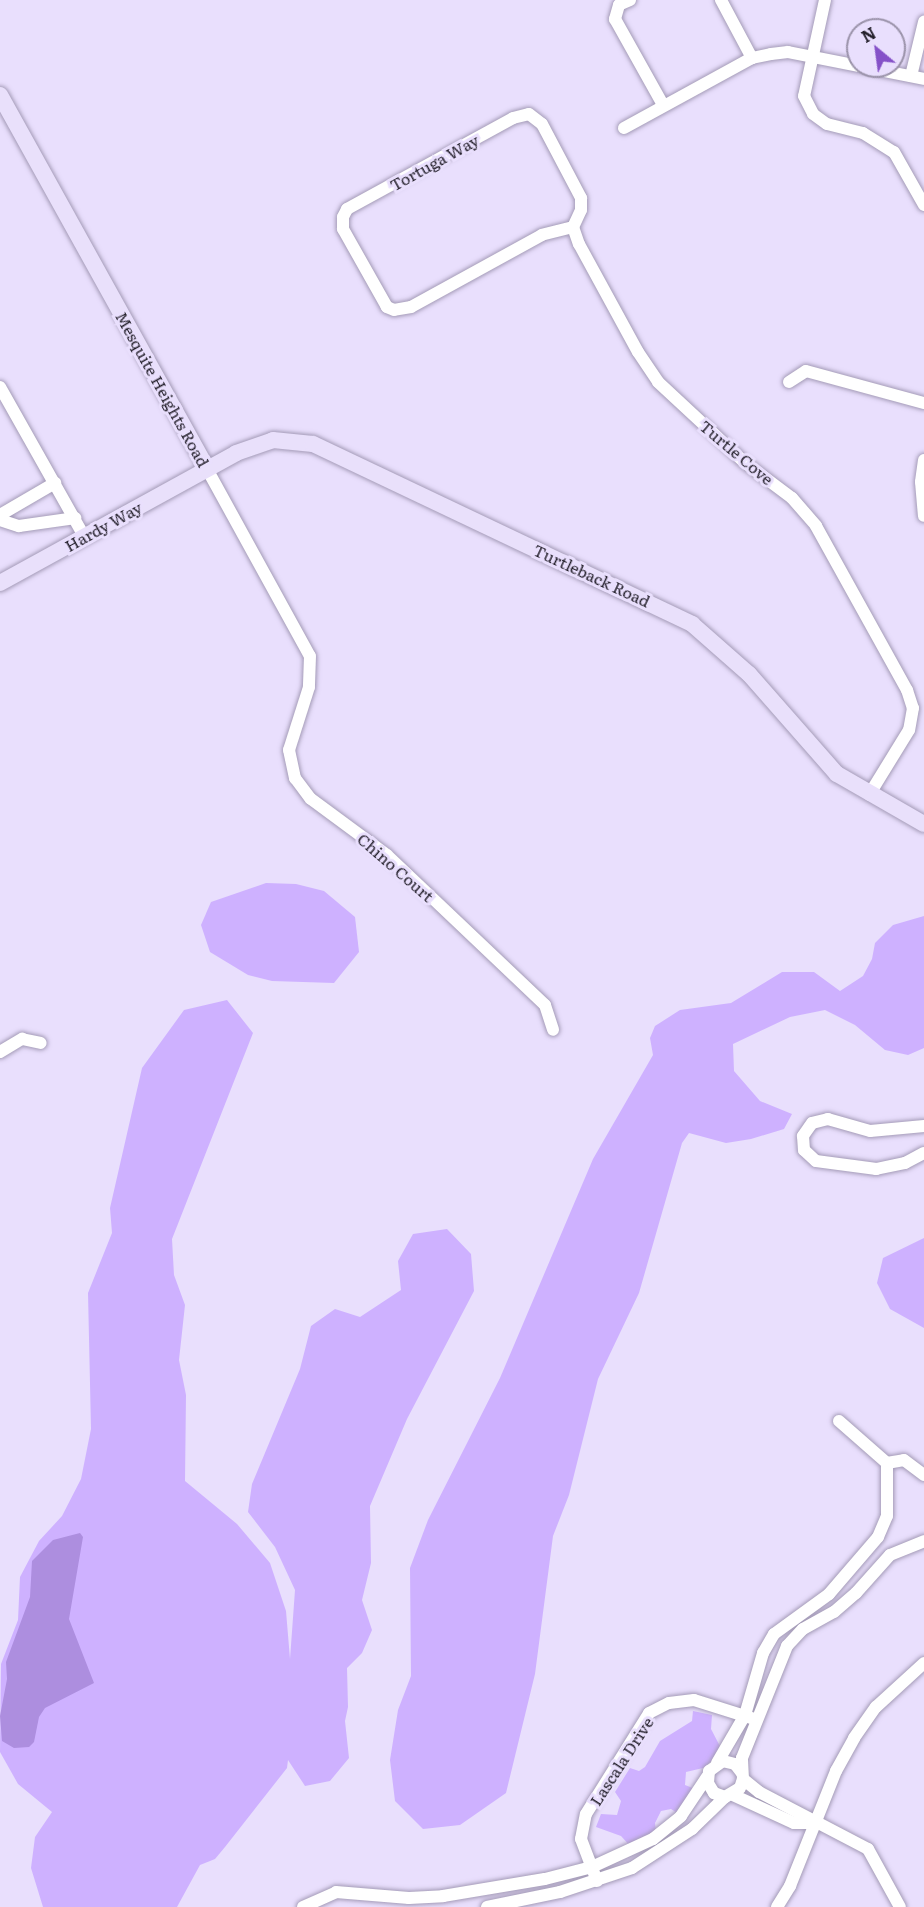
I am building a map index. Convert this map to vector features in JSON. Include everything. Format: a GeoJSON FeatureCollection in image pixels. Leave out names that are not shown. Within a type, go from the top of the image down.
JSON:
{"type":"FeatureCollection","features":[{"type":"Feature","properties":{"kind":"main road","name":"Mesquite Heights Road"},"geometry":{"type":"LineString","coordinates":[[0,95],[207,469]]}},
{"type":"Feature","properties":{"kind":"main road","name":"Turtleback Road"},"geometry":{"type":"LineString","coordinates":[[207,469],[236,453],[273,440],[313,444],[657,605],[717,642],[837,774],[869,795],[924,824]]}},
{"type":"Feature","properties":{"kind":"main road","name":"Hardy Way"},"geometry":{"type":"LineString","coordinates":[[0,583],[207,469]]}},
{"type":"Feature","properties":{"kind":"street"},"geometry":{"type":"LineString","coordinates":[[630,0],[619,5],[615,19],[663,105]]}},
{"type":"Feature","properties":{"kind":"street"},"geometry":{"type":"LineString","coordinates":[[721,0],[752,58]]}},
{"type":"Feature","properties":{"kind":"street"},"geometry":{"type":"LineString","coordinates":[[825,0],[804,96],[813,114],[827,124],[871,136],[894,152],[924,205]]}},
{"type":"Feature","properties":{"kind":"street"},"geometry":{"type":"LineString","coordinates":[[911,76],[924,22]]}},
{"type":"Feature","properties":{"kind":"street"},"geometry":{"type":"LineString","coordinates":[[624,128],[752,58],[788,52],[924,79]]}},
{"type":"Feature","properties":{"kind":"street","name":"Tortuga Way"},"geometry":{"type":"LineString","coordinates":[[529,114],[542,124],[580,198],[582,210],[573,227],[542,235],[411,307],[394,310],[387,307],[343,229],[343,217],[347,209],[513,118],[529,114]]}},
{"type":"Feature","properties":{"kind":"street","name":"Turtle Cove"},"geometry":{"type":"LineString","coordinates":[[573,227],[584,254],[658,382],[744,462],[792,498],[816,526],[907,690],[913,708],[909,730],[869,795]]}},
{"type":"Feature","properties":{"kind":"street"},"geometry":{"type":"LineString","coordinates":[[789,382],[806,371],[924,404]]}},
{"type":"Feature","properties":{"kind":"street"},"geometry":{"type":"LineString","coordinates":[[0,387],[84,536]]}},
{"type":"Feature","properties":{"kind":"street"},"geometry":{"type":"LineString","coordinates":[[924,460],[921,482],[924,516]]}},
{"type":"Feature","properties":{"kind":"street","name":"Mesquite Heights Road"},"geometry":{"type":"LineString","coordinates":[[207,469],[310,657],[309,687]]}},
{"type":"Feature","properties":{"kind":"street"},"geometry":{"type":"LineString","coordinates":[[0,515],[55,483]]}},
{"type":"Feature","properties":{"kind":"street"},"geometry":{"type":"LineString","coordinates":[[0,520],[19,526],[75,518]]}},
{"type":"Feature","properties":{"kind":"street","name":"Chino Court"},"geometry":{"type":"LineString","coordinates":[[309,687],[289,750],[295,778],[312,799],[387,855],[546,1005],[553,1030]]}},
{"type":"Feature","properties":{"kind":"street"},"geometry":{"type":"LineString","coordinates":[[0,1052],[22,1039],[41,1043]]}},
{"type":"Feature","properties":{"kind":"street"},"geometry":{"type":"LineString","coordinates":[[924,1126],[870,1131],[828,1119],[812,1123],[803,1136],[804,1150],[816,1161],[876,1170],[905,1163],[924,1153]]}},
{"type":"Feature","properties":{"kind":"street"},"geometry":{"type":"LineString","coordinates":[[303,1907],[336,1892],[412,1903],[489,1890],[592,1867],[653,1839],[681,1816],[717,1763],[745,1715],[764,1653],[774,1634],[829,1594],[878,1537],[886,1516],[887,1463],[839,1421]]}},
{"type":"Feature","properties":{"kind":"street"},"geometry":{"type":"LineString","coordinates":[[887,1463],[904,1460],[924,1475]]}},
{"type":"Feature","properties":{"kind":"street"},"geometry":{"type":"LineString","coordinates":[[487,1907],[597,1881],[632,1868],[662,1851],[692,1829],[729,1796],[742,1776],[742,1758],[787,1646],[803,1629],[849,1599],[890,1555],[914,1549],[924,1541]]}},
{"type":"Feature","properties":{"kind":"street"},"geometry":{"type":"LineString","coordinates":[[777,1907],[816,1823],[836,1771],[854,1738],[876,1707],[924,1663]]}},
{"type":"Feature","properties":{"kind":"street","name":"Lascala Drive"},"geometry":{"type":"LineString","coordinates":[[597,1881],[581,1839],[586,1814],[649,1713],[669,1703],[694,1700],[758,1720]]}},
{"type":"Feature","properties":{"kind":"street"},"geometry":{"type":"LineString","coordinates":[[717,1763],[729,1761],[759,1792],[868,1849],[899,1906]]}},
{"type":"Feature","properties":{"kind":"street"},"geometry":{"type":"LineString","coordinates":[[707,1777],[710,1788],[794,1822],[816,1823]]}},
{"type":"Feature","properties":{"kind":"shaded area"},"geometry":{"type":"Polygon","coordinates":[[[266,883],[296,884],[324,891],[355,917],[359,952],[334,983],[272,981],[248,975],[210,952],[201,925],[211,902],[266,883]]]}},
{"type":"Feature","properties":{"kind":"shaded area"},"geometry":{"type":"Polygon","coordinates":[[[924,916],[924,1048],[908,1055],[885,1050],[855,1025],[825,1010],[790,1017],[733,1044],[734,1071],[760,1101],[792,1114],[784,1129],[751,1139],[726,1143],[689,1133],[682,1143],[639,1293],[598,1379],[569,1495],[553,1536],[535,1674],[506,1793],[460,1825],[423,1829],[395,1801],[390,1760],[398,1710],[411,1676],[410,1568],[428,1520],[500,1378],[593,1159],[653,1055],[650,1038],[655,1026],[680,1010],[731,1003],[782,972],[814,972],[840,991],[863,976],[872,959],[875,943],[893,925],[924,916]]]}},
{"type":"Feature","properties":{"kind":"shaded area"},"geometry":{"type":"Polygon","coordinates":[[[227,1000],[253,1033],[172,1239],[174,1275],[185,1305],[179,1360],[186,1395],[185,1481],[237,1524],[270,1563],[286,1611],[290,1659],[295,1590],[275,1547],[248,1512],[252,1484],[300,1369],[311,1326],[335,1309],[360,1317],[401,1290],[398,1261],[413,1234],[447,1229],[471,1254],[474,1291],[407,1419],[370,1506],[371,1563],[362,1600],[372,1630],[362,1653],[347,1668],[348,1707],[345,1721],[349,1758],[330,1781],[305,1786],[288,1760],[287,1768],[215,1859],[200,1865],[177,1907],[43,1907],[31,1868],[35,1837],[52,1812],[18,1784],[0,1752],[1,1664],[18,1620],[20,1577],[39,1541],[62,1516],[81,1479],[91,1429],[88,1293],[112,1233],[110,1208],[142,1068],[184,1010],[227,1000]]]}},
{"type":"Feature","properties":{"kind":"shaded area"},"geometry":{"type":"Polygon","coordinates":[[[924,1238],[924,1328],[890,1309],[877,1283],[883,1258],[924,1238]]]}},
{"type":"Feature","properties":{"kind":"shaded area"},"geometry":{"type":"Polygon","coordinates":[[[80,1533],[83,1537],[69,1619],[94,1683],[45,1708],[39,1717],[34,1742],[29,1747],[14,1748],[2,1741],[0,1716],[7,1679],[6,1662],[30,1597],[32,1561],[53,1540],[80,1533]]]}},
{"type":"Feature","properties":{"kind":"shaded area"},"geometry":{"type":"Polygon","coordinates":[[[693,1711],[712,1715],[711,1729],[723,1752],[703,1768],[686,1772],[685,1785],[695,1789],[679,1814],[671,1809],[661,1811],[655,1823],[656,1832],[631,1847],[621,1836],[596,1827],[601,1814],[617,1815],[621,1801],[615,1792],[630,1768],[639,1771],[645,1767],[660,1741],[692,1721],[693,1711]]]}}]}
